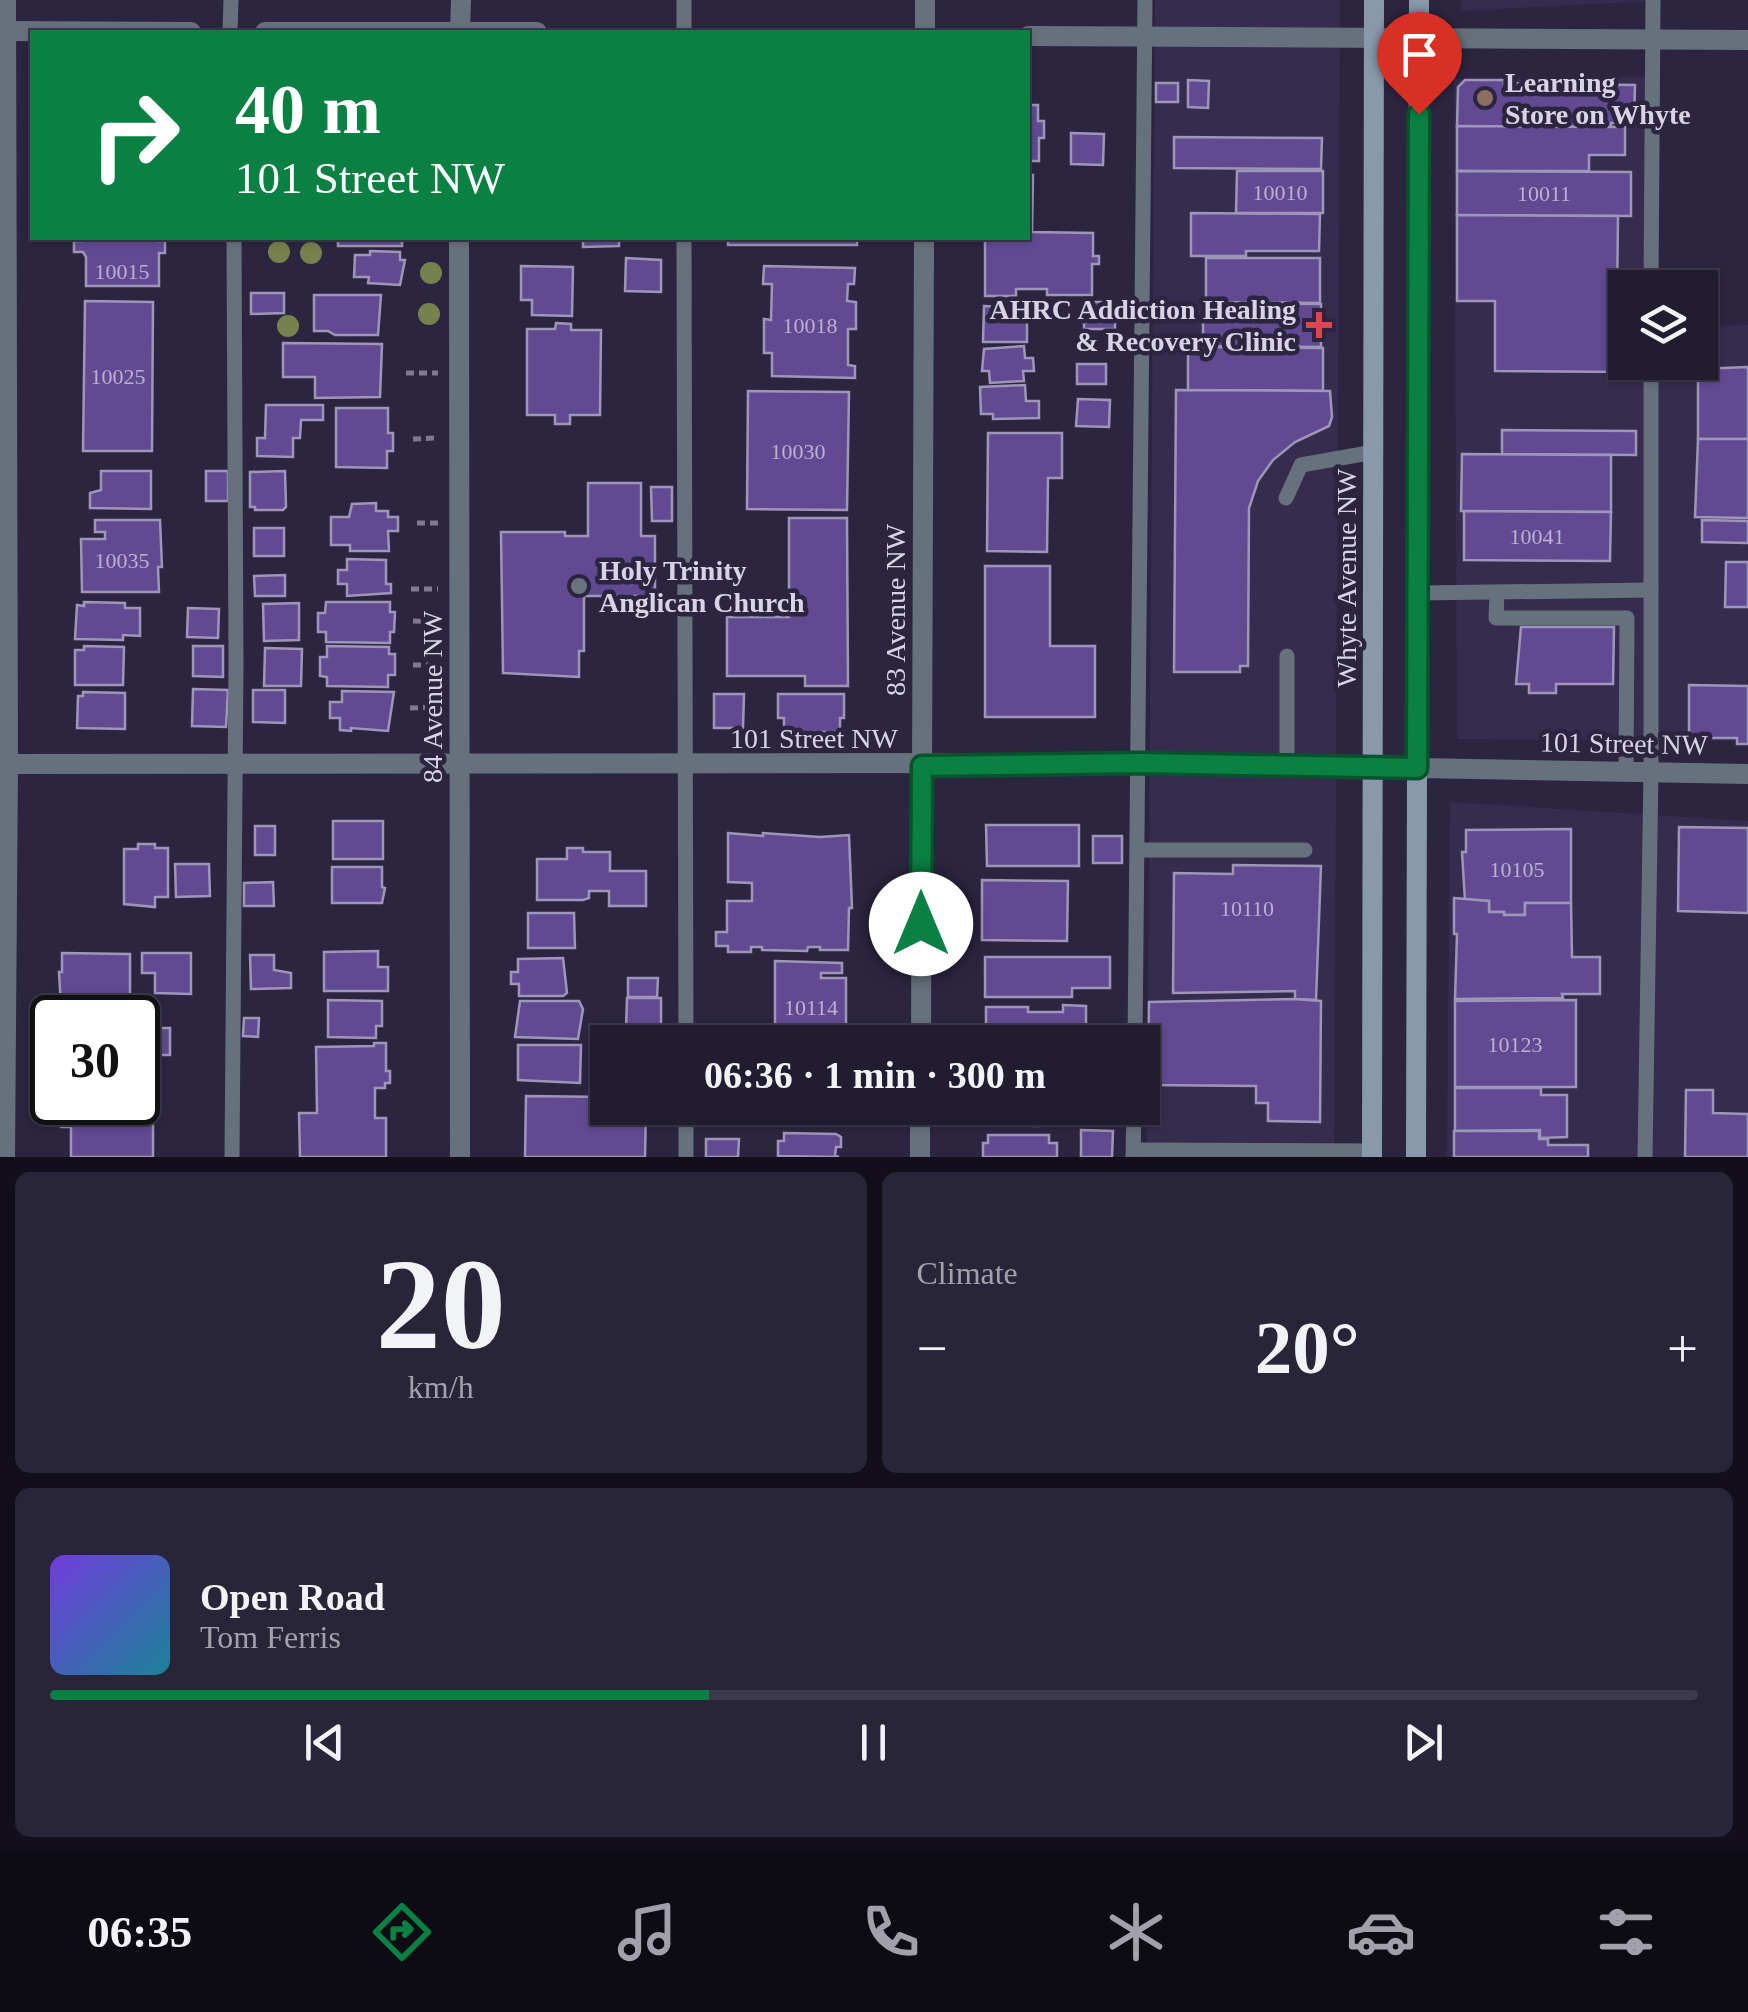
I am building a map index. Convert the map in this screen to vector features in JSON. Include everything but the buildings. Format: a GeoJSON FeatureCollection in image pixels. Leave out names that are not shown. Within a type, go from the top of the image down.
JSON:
{"type":"FeatureCollection","features":[{"type":"Feature","properties":{"kind":"main road","name":"Whyte Avenue NW"},"geometry":{"type":"LineString","coordinates":[[1372,1154],[1374,0]]}},
{"type":"Feature","properties":{"kind":"main road"},"geometry":{"type":"LineString","coordinates":[[1416,1157],[1419,0]]}},
{"type":"Feature","properties":{"kind":"street"},"geometry":{"type":"LineString","coordinates":[[5,1157],[6,0]]}},
{"type":"Feature","properties":{"kind":"street"},"geometry":{"type":"LineString","coordinates":[[460,30],[461,0]]}},
{"type":"Feature","properties":{"kind":"street"},"geometry":{"type":"LineString","coordinates":[[925,0],[925,30]]}},
{"type":"Feature","properties":{"kind":"street"},"geometry":{"type":"LineString","coordinates":[[3,31],[30,31]]}},
{"type":"Feature","properties":{"kind":"street"},"geometry":{"type":"LineString","coordinates":[[1030,36],[1748,40]]}},
{"type":"Feature","properties":{"kind":"street","name":"84 Avenue NW"},"geometry":{"type":"LineString","coordinates":[[460,240],[460,1157]]}},
{"type":"Feature","properties":{"kind":"street","name":"83 Avenue NW"},"geometry":{"type":"LineString","coordinates":[[920,1025],[924,240]]}},
{"type":"Feature","properties":{"kind":"street","name":"101 Street NW"},"geometry":{"type":"LineString","coordinates":[[4,764],[1140,763],[1748,774]]}},
{"type":"Feature","properties":{"kind":"street"},"geometry":{"type":"LineString","coordinates":[[920,1125],[920,1157]]}},
{"type":"Feature","properties":{"kind":"lane"},"geometry":{"type":"LineString","coordinates":[[230,0],[230,30]]}},
{"type":"Feature","properties":{"kind":"lane"},"geometry":{"type":"LineString","coordinates":[[684,0],[684,30]]}},
{"type":"Feature","properties":{"kind":"lane"},"geometry":{"type":"LineString","coordinates":[[1136,1025],[1145,0]]}},
{"type":"Feature","properties":{"kind":"lane"},"geometry":{"type":"LineString","coordinates":[[1651,270],[1653,0]]}},
{"type":"Feature","properties":{"kind":"lane"},"geometry":{"type":"LineString","coordinates":[[232,1157],[236,765],[234,240]]}},
{"type":"Feature","properties":{"kind":"lane"},"geometry":{"type":"LineString","coordinates":[[684,240],[686,1025]]}},
{"type":"Feature","properties":{"kind":"lane"},"geometry":{"type":"LineString","coordinates":[[1645,1157],[1651,380]]}},
{"type":"Feature","properties":{"kind":"lane"},"geometry":{"type":"LineString","coordinates":[[1286,498],[1300,465],[1374,452]]}},
{"type":"Feature","properties":{"kind":"lane"},"geometry":{"type":"LineString","coordinates":[[1419,593],[1652,590]]}},
{"type":"Feature","properties":{"kind":"lane"},"geometry":{"type":"LineString","coordinates":[[1496,592],[1496,618],[1627,618],[1626,770]]}},
{"type":"Feature","properties":{"kind":"lane"},"geometry":{"type":"LineString","coordinates":[[1287,656],[1287,766]]}},
{"type":"Feature","properties":{"kind":"lane"},"geometry":{"type":"LineString","coordinates":[[1139,850],[1306,850]]}},
{"type":"Feature","properties":{"kind":"lane"},"geometry":{"type":"LineString","coordinates":[[686,1125],[686,1157]]}},
{"type":"Feature","properties":{"kind":"lane"},"geometry":{"type":"LineString","coordinates":[[1134,1125],[1134,1153],[1372,1154]]}},
{"type":"Feature","properties":{"kind":"path"},"geometry":{"type":"LineString","coordinates":[[406,373],[440,372]]}},
{"type":"Feature","properties":{"kind":"path"},"geometry":{"type":"LineString","coordinates":[[413,439],[440,438]]}},
{"type":"Feature","properties":{"kind":"path"},"geometry":{"type":"LineString","coordinates":[[417,523],[440,523]]}},
{"type":"Feature","properties":{"kind":"path"},"geometry":{"type":"LineString","coordinates":[[411,590],[439,590]]}},
{"type":"Feature","properties":{"kind":"path"},"geometry":{"type":"LineString","coordinates":[[413,622],[439,622]]}},
{"type":"Feature","properties":{"kind":"path"},"geometry":{"type":"LineString","coordinates":[[413,665],[439,665]]}},
{"type":"Feature","properties":{"kind":"path"},"geometry":{"type":"LineString","coordinates":[[410,708],[438,707]]}},
{"type":"Feature","properties":{"kind":"shaded area"},"geometry":{"type":"Polygon","coordinates":[[[1155,0],[1340,0],[1334,1157],[1147,1157],[1147,1125],[1160,1125],[1160,1025],[1148,1025],[1155,0]]]}},
{"type":"Feature","properties":{"kind":"shaded area"},"geometry":{"type":"Polygon","coordinates":[[[1461,0],[1667,0],[1461,11],[1461,0]]]}},
{"type":"Feature","properties":{"kind":"shaded area"},"geometry":{"type":"Polygon","coordinates":[[[1647,77],[1650,270],[1608,270],[1608,380],[1718,380],[1718,326],[1748,325],[1748,741],[1457,739],[1454,79],[1647,77]]]}},
{"type":"Feature","properties":{"kind":"shaded area"},"geometry":{"type":"Polygon","coordinates":[[[1450,802],[1748,821],[1748,1157],[1447,1157],[1450,802]]]}},
{"type":"Feature","properties":{"kind":"place","name":"Learning Store on Whyte"},"geometry":{"type":"Point","coordinates":[1485,98]}},
{"type":"Feature","properties":{"kind":"place","name":"AHRC Addiction Healing & Recovery Clinic"},"geometry":{"type":"Point","coordinates":[1319,325]}},
{"type":"Feature","properties":{"kind":"place","name":"Holy Trinity Anglican Church"},"geometry":{"type":"Point","coordinates":[579,586]}},
{"type":"Feature","properties":{"kind":"route"},"geometry":{"type":"LineString","coordinates":[[921,924],[922,766],[1140,763],[1417,768],[1419,114]]}}]}
